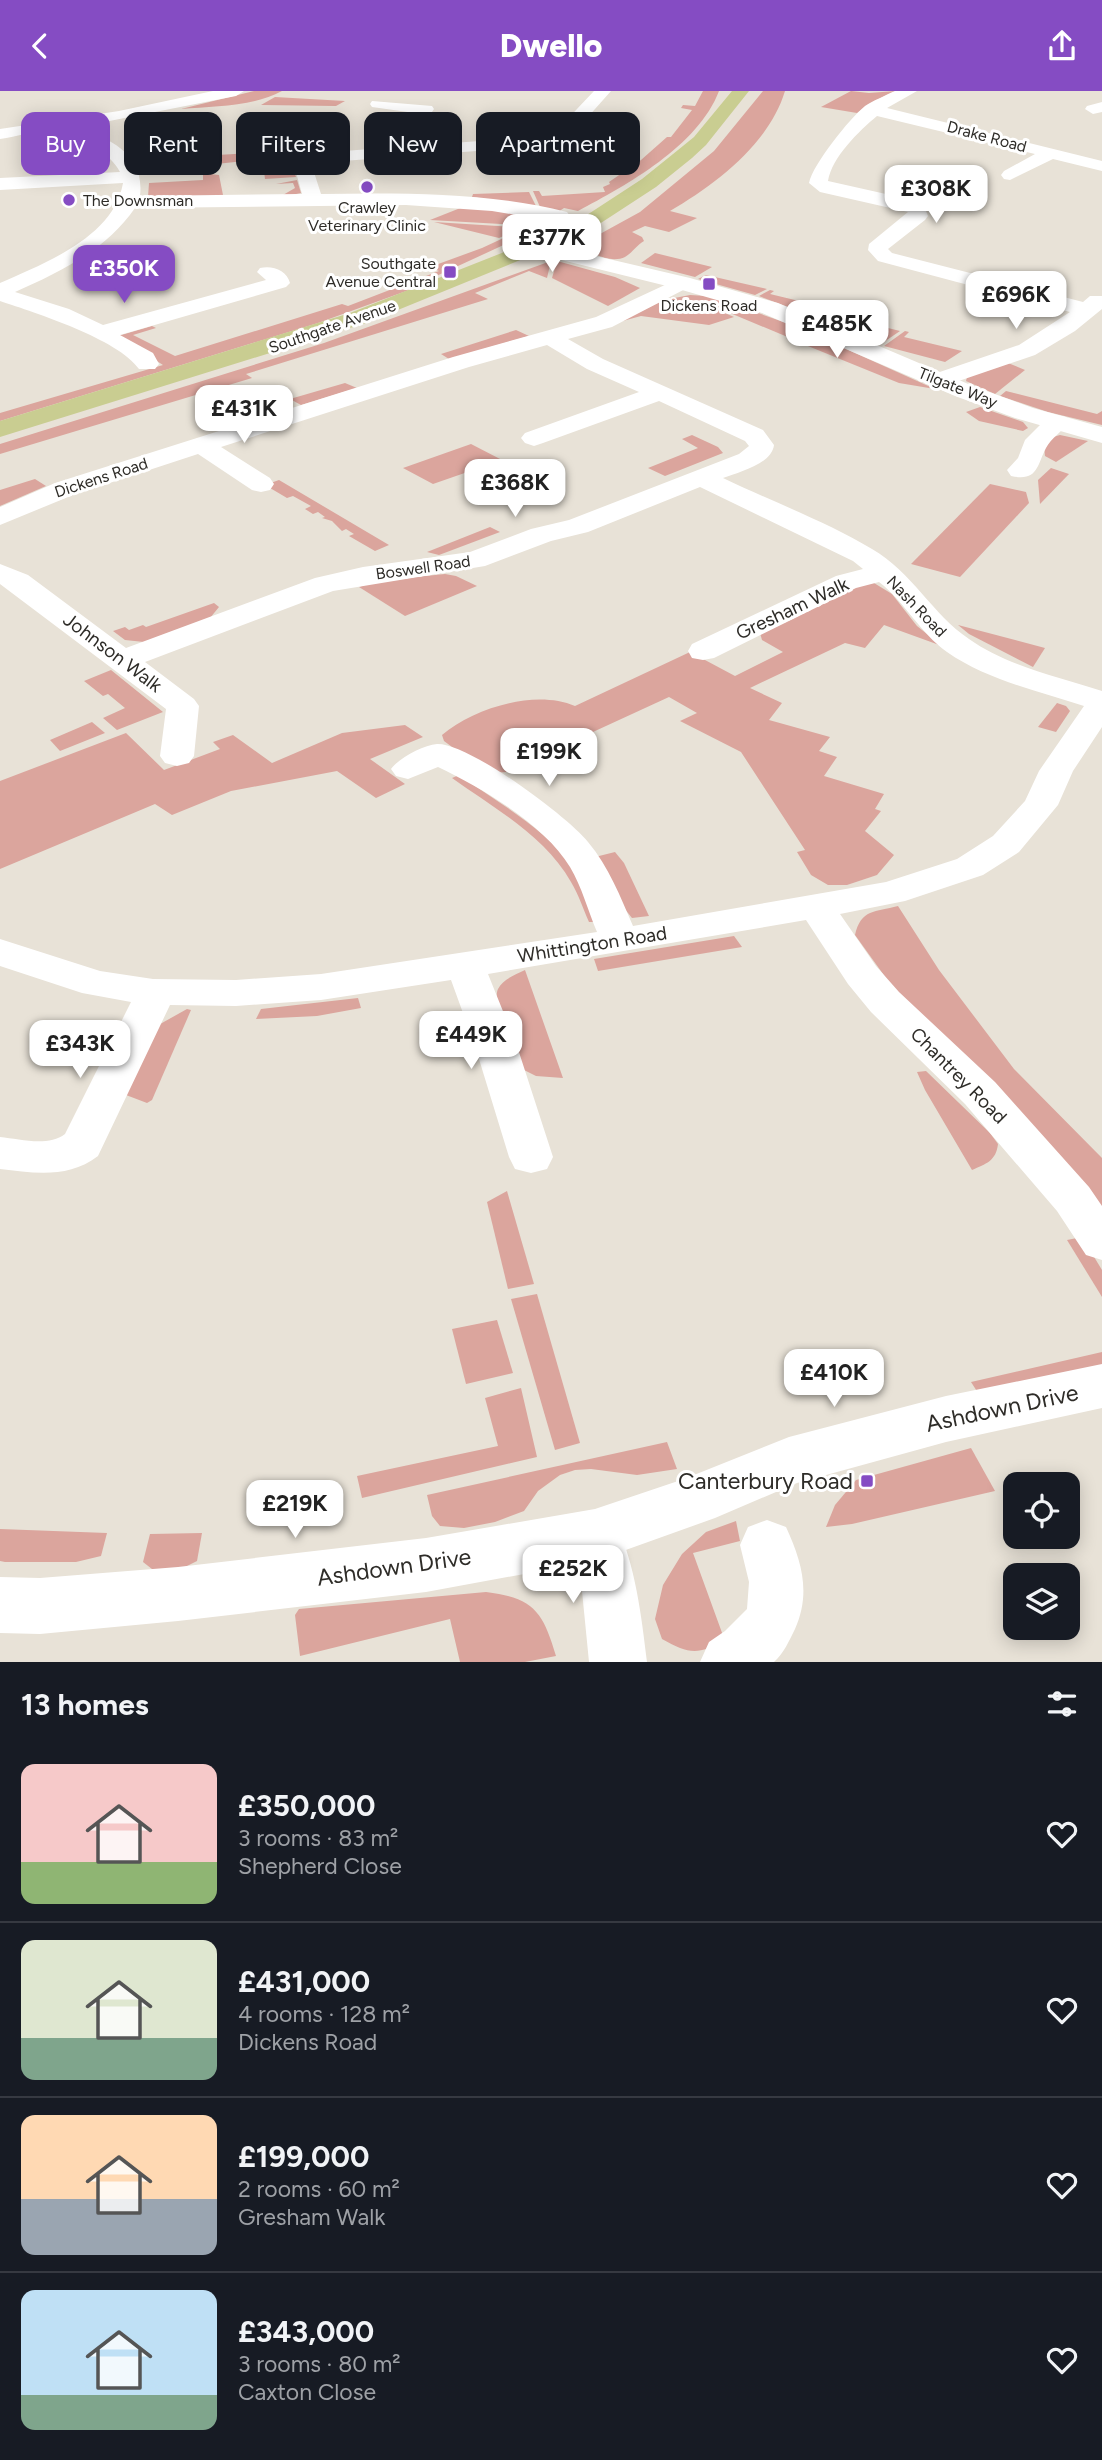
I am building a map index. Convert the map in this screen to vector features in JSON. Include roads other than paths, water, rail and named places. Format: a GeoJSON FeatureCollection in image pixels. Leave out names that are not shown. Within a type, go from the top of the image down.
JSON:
{"type":"FeatureCollection","features":[{"type":"Feature","properties":{"kind":"main road","name":"Southgate Avenue"},"geometry":{"type":"LineString","coordinates":[[0,429],[358,318],[577,230],[649,183],[700,141],[739,93]]}},
{"type":"Feature","properties":{"kind":"street"},"geometry":{"type":"LineString","coordinates":[[110,117],[236,91]]}},
{"type":"Feature","properties":{"kind":"street"},"geometry":{"type":"LineString","coordinates":[[462,147],[551,141],[565,132],[603,91]]}},
{"type":"Feature","properties":{"kind":"street"},"geometry":{"type":"LineString","coordinates":[[909,91],[871,110],[837,149],[817,180],[827,188],[909,205],[917,210],[918,216],[879,244],[877,247],[880,254],[910,265],[1094,304]]}},
{"type":"Feature","properties":{"kind":"street"},"geometry":{"type":"LineString","coordinates":[[377,104],[426,109],[424,112]]}},
{"type":"Feature","properties":{"kind":"street","name":"Drake Road"},"geometry":{"type":"LineString","coordinates":[[871,110],[923,120],[1102,166]]}},
{"type":"Feature","properties":{"kind":"street"},"geometry":{"type":"LineString","coordinates":[[0,134],[21,131]]}},
{"type":"Feature","properties":{"kind":"street"},"geometry":{"type":"LineString","coordinates":[[0,293],[91,244],[113,225],[129,202],[131,177],[129,168],[110,150]]}},
{"type":"Feature","properties":{"kind":"street"},"geometry":{"type":"LineString","coordinates":[[313,199],[303,165],[307,160],[326,155],[364,153]]}},
{"type":"Feature","properties":{"kind":"street"},"geometry":{"type":"LineString","coordinates":[[1010,175],[1050,153]]}},
{"type":"Feature","properties":{"kind":"street"},"geometry":{"type":"LineString","coordinates":[[0,184],[22,191],[131,177]]}},
{"type":"Feature","properties":{"kind":"street"},"geometry":{"type":"LineString","coordinates":[[129,202],[313,199],[448,201],[561,216]]}},
{"type":"Feature","properties":{"kind":"street","name":"Tilgate Way"},"geometry":{"type":"LineString","coordinates":[[536,248],[681,283],[770,308],[990,401],[1102,435]]}},
{"type":"Feature","properties":{"kind":"street"},"geometry":{"type":"LineString","coordinates":[[101,333],[279,283],[279,279],[267,272]]}},
{"type":"Feature","properties":{"kind":"street","name":"Dickens Road"},"geometry":{"type":"LineString","coordinates":[[0,517],[46,495],[456,363],[604,322],[681,283]]}},
{"type":"Feature","properties":{"kind":"street"},"geometry":{"type":"LineString","coordinates":[[0,293],[54,311],[101,333],[145,358],[147,364]]}},
{"type":"Feature","properties":{"kind":"street"},"geometry":{"type":"LineString","coordinates":[[939,380],[1027,350],[1094,304]]}},
{"type":"Feature","properties":{"kind":"street","name":"Boswell Road"},"geometry":{"type":"LineString","coordinates":[[124,659],[333,582],[475,560],[541,535],[578,526],[748,459],[762,448],[761,442],[746,431],[595,363],[549,337]]}},
{"type":"Feature","properties":{"kind":"street"},"geometry":{"type":"LineString","coordinates":[[534,438],[659,393]]}},
{"type":"Feature","properties":{"kind":"street"},"geometry":{"type":"LineString","coordinates":[[1020,470],[1030,461],[1034,445],[1057,422]]}},
{"type":"Feature","properties":{"kind":"street"},"geometry":{"type":"LineString","coordinates":[[202,446],[261,484]]}},
{"type":"Feature","properties":{"kind":"street","name":"Nash Road"},"geometry":{"type":"LineString","coordinates":[[700,477],[850,547],[900,584],[938,629],[958,646],[992,665],[1102,702]]}},
{"type":"Feature","properties":{"kind":"street","name":"Gresham Walk"},"geometry":{"type":"LineString","coordinates":[[703,651],[846,582],[884,572]]}},
{"type":"Feature","properties":{"kind":"street","name":"Johnson Walk"},"geometry":{"type":"LineString","coordinates":[[0,573],[18,580],[183,706],[177,755]]}},
{"type":"Feature","properties":{"kind":"street","name":"Whittington Road"},"geometry":{"type":"LineString","coordinates":[[0,952],[96,984],[153,992],[225,994],[321,988],[817,908],[925,884],[970,867],[990,856],[1019,831],[1041,805],[1056,771],[1102,702]]}},
{"type":"Feature","properties":{"kind":"street"},"geometry":{"type":"LineString","coordinates":[[408,769],[438,754],[466,767],[535,813],[561,834],[584,861],[620,941]]}},
{"type":"Feature","properties":{"kind":"street","name":"Chantrey Road"},"geometry":{"type":"LineString","coordinates":[[817,908],[862,975],[885,1002],[988,1102],[1073,1199],[1102,1242]]}},
{"type":"Feature","properties":{"kind":"street"},"geometry":{"type":"LineString","coordinates":[[465,965],[496,1046],[531,1157]]}},
{"type":"Feature","properties":{"kind":"street"},"geometry":{"type":"LineString","coordinates":[[0,1153],[61,1156],[74,1153],[82,1145],[149,1009],[153,992]]}},
{"type":"Feature","properties":{"kind":"street","name":"Ashdown Drive"},"geometry":{"type":"LineString","coordinates":[[0,1605],[40,1606],[178,1594],[426,1565],[595,1535],[695,1500],[789,1461],[946,1419],[1102,1386]]}},
{"type":"Feature","properties":{"kind":"street"},"geometry":{"type":"LineString","coordinates":[[595,1535],[610,1591],[618,1662]]}},
{"type":"Feature","properties":{"kind":"street"},"geometry":{"type":"LineString","coordinates":[[729,1662],[761,1639],[772,1620],[778,1587],[776,1568],[767,1545]]}},
{"type":"Feature","properties":{"kind":"place","name":"Crawley Veterinary Clinic"},"geometry":{"type":"Point","coordinates":[367,187]}},
{"type":"Feature","properties":{"kind":"place","name":"The Downsman"},"geometry":{"type":"Point","coordinates":[69,200]}},
{"type":"Feature","properties":{"kind":"place","name":"Southgate Avenue Central"},"geometry":{"type":"Point","coordinates":[450,272]}},
{"type":"Feature","properties":{"kind":"place","name":"Dickens Road"},"geometry":{"type":"Point","coordinates":[709,284]}},
{"type":"Feature","properties":{"kind":"place","name":"Canterbury Road"},"geometry":{"type":"Point","coordinates":[867,1481]}}]}
